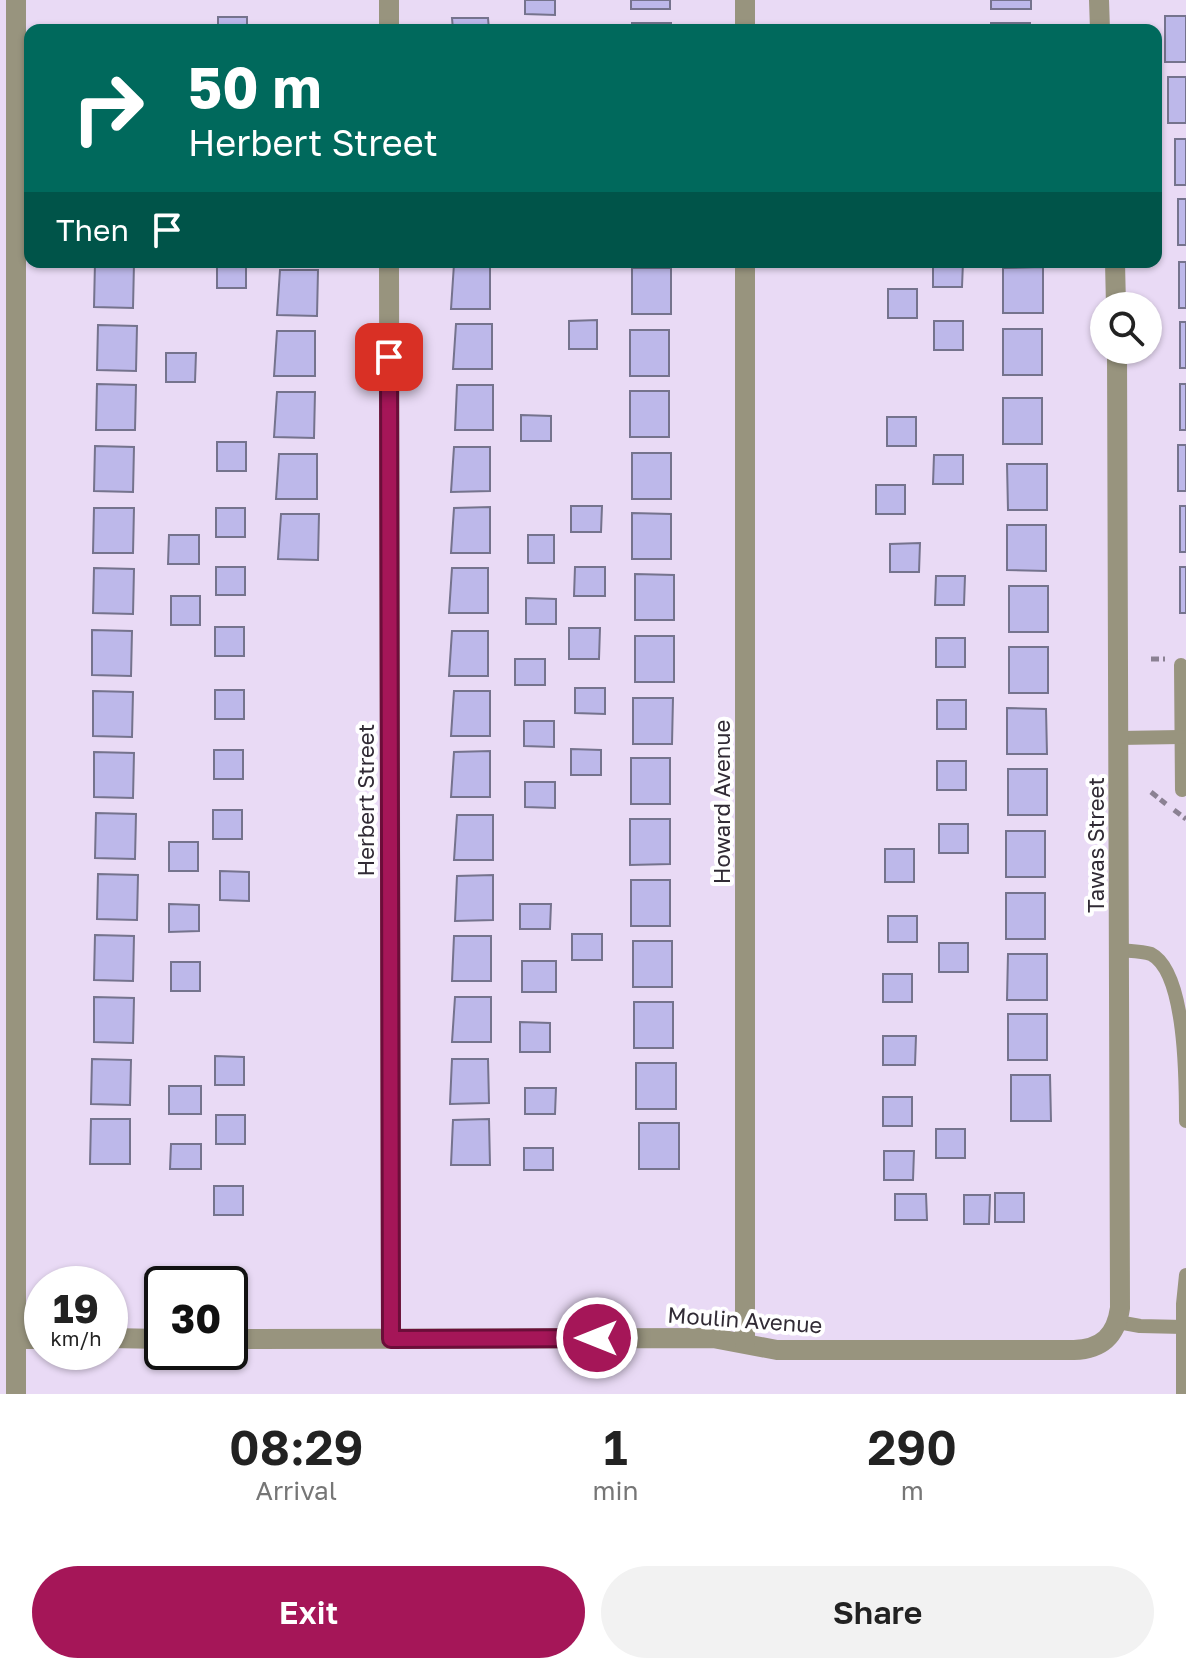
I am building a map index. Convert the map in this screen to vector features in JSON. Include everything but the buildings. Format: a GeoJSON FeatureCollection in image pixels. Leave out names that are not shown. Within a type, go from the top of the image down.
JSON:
{"type":"FeatureCollection","features":[{"type":"Feature","properties":{"kind":"street"},"geometry":{"type":"LineString","coordinates":[[16,0],[8,321],[8,1001],[16,1394]]}},
{"type":"Feature","properties":{"kind":"street"},"geometry":{"type":"LineString","coordinates":[[389,0],[389,24]]}},
{"type":"Feature","properties":{"kind":"street"},"geometry":{"type":"LineString","coordinates":[[745,0],[745,24]]}},
{"type":"Feature","properties":{"kind":"street"},"geometry":{"type":"LineString","coordinates":[[1099,0],[1100,24]]}},
{"type":"Feature","properties":{"kind":"street","name":"Herbert Street"},"geometry":{"type":"LineString","coordinates":[[389,268],[391,1339]]}},
{"type":"Feature","properties":{"kind":"street","name":"Howard Avenue"},"geometry":{"type":"LineString","coordinates":[[745,268],[745,1343]]}},
{"type":"Feature","properties":{"kind":"street"},"geometry":{"type":"LineString","coordinates":[[1115,268],[1116,292]]}},
{"type":"Feature","properties":{"kind":"street","name":"Tawas Street"},"geometry":{"type":"LineString","coordinates":[[1114,1330],[1120,950],[1117,364]]}},
{"type":"Feature","properties":{"kind":"street","name":"Moulin Avenue"},"geometry":{"type":"LineString","coordinates":[[248,1339],[713,1338],[777,1350],[1087,1350],[1114,1330]]}},
{"type":"Feature","properties":{"kind":"street"},"geometry":{"type":"LineString","coordinates":[[16,1339],[24,1339]]}},
{"type":"Feature","properties":{"kind":"lane"},"geometry":{"type":"LineString","coordinates":[[1181,665],[1182,790]]}},
{"type":"Feature","properties":{"kind":"lane"},"geometry":{"type":"LineString","coordinates":[[1119,738],[1181,737]]}},
{"type":"Feature","properties":{"kind":"lane"},"geometry":{"type":"LineString","coordinates":[[1120,950],[1152,954],[1177,979],[1185,1008],[1186,1121]]}},
{"type":"Feature","properties":{"kind":"lane"},"geometry":{"type":"LineString","coordinates":[[1183,1394],[1186,1275]]}},
{"type":"Feature","properties":{"kind":"lane"},"geometry":{"type":"LineString","coordinates":[[1114,1330],[1140,1326],[1183,1327]]}},
{"type":"Feature","properties":{"kind":"route"},"geometry":{"type":"LineString","coordinates":[[389,357],[391,1339],[597,1338]]}}]}
